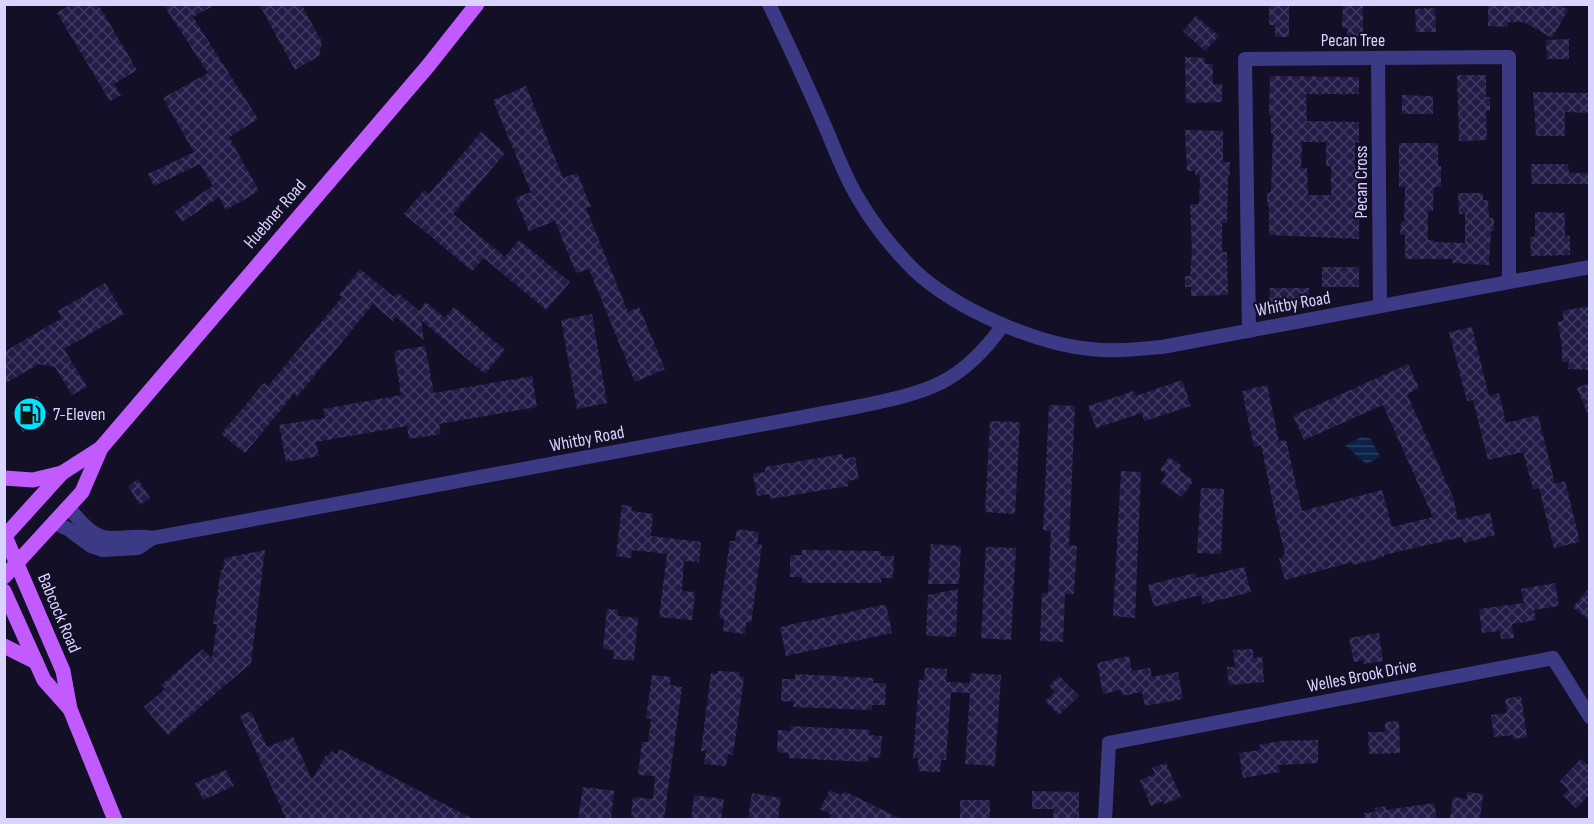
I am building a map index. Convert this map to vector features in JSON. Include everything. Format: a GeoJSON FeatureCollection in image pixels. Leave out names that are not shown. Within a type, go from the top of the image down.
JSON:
{"type":"FeatureCollection","features":[{"type":"Feature","properties":{"kind":"main road","name":"Huebner Road"},"geometry":{"type":"LineString","coordinates":[[5,536],[62,473],[101,448],[428,66],[477,4]]}},
{"type":"Feature","properties":{"kind":"main road","name":"Huebner Road"},"geometry":{"type":"LineString","coordinates":[[4,577],[82,492],[101,448]]}},
{"type":"Feature","properties":{"kind":"main road"},"geometry":{"type":"LineString","coordinates":[[4,478],[33,480],[62,473]]}},
{"type":"Feature","properties":{"kind":"main road","name":"Babcock Road"},"geometry":{"type":"LineString","coordinates":[[5,536],[63,671],[69,709],[115,819]]}},
{"type":"Feature","properties":{"kind":"main road","name":"Babcock Road"},"geometry":{"type":"LineString","coordinates":[[4,591],[44,680],[69,709]]}},
{"type":"Feature","properties":{"kind":"main road"},"geometry":{"type":"LineString","coordinates":[[4,646],[36,662]]}},
{"type":"Feature","properties":{"kind":"street","name":"Whitby Road"},"geometry":{"type":"LineString","coordinates":[[769,4],[843,170],[868,214],[899,254],[916,271],[965,305],[1003,325],[1037,338],[1067,346],[1119,350],[1162,347],[1590,267]]}},
{"type":"Feature","properties":{"kind":"street","name":"Pecan Tree"},"geometry":{"type":"LineString","coordinates":[[1249,331],[1245,58],[1509,57],[1509,282]]}},
{"type":"Feature","properties":{"kind":"street","name":"Pecan Cross"},"geometry":{"type":"LineString","coordinates":[[1378,58],[1380,306]]}},
{"type":"Feature","properties":{"kind":"street","name":"Whitby Road"},"geometry":{"type":"LineString","coordinates":[[68,507],[84,526],[98,536],[153,538],[845,410],[893,399],[942,383],[958,374],[987,348],[1003,325]]}},
{"type":"Feature","properties":{"kind":"street","name":"Whitby Road"},"geometry":{"type":"LineString","coordinates":[[54,523],[68,529],[92,546],[103,550],[138,548],[153,538]]}},
{"type":"Feature","properties":{"kind":"street","name":"Welles Brook Drive"},"geometry":{"type":"LineString","coordinates":[[1105,819],[1109,743],[1553,658],[1590,717]]}},
{"type":"Feature","properties":{"kind":"water"},"geometry":{"type":"Polygon","coordinates":[[[1362,437],[1371,439],[1380,457],[1366,464],[1345,445],[1362,437]]]}},
{"type":"Feature","properties":{"kind":"building"},"geometry":{"type":"Polygon","coordinates":[[[71,4],[98,4],[137,70],[114,84],[121,95],[110,101],[57,13],[71,4]]]}},
{"type":"Feature","properties":{"kind":"building"},"geometry":{"type":"Polygon","coordinates":[[[163,4],[216,4],[193,17],[258,119],[229,137],[259,191],[226,210],[219,197],[182,222],[175,211],[213,186],[200,164],[154,186],[148,174],[194,152],[163,98],[208,73],[163,4]]]}},
{"type":"Feature","properties":{"kind":"building"},"geometry":{"type":"Polygon","coordinates":[[[259,4],[301,4],[322,42],[319,56],[295,70],[259,4]]]}},
{"type":"Feature","properties":{"kind":"building"},"geometry":{"type":"Polygon","coordinates":[[[1269,4],[1289,4],[1289,37],[1275,37],[1275,25],[1269,25],[1269,4]]]}},
{"type":"Feature","properties":{"kind":"building"},"geometry":{"type":"Polygon","coordinates":[[[1343,4],[1363,4],[1363,37],[1347,36],[1348,28],[1342,28],[1343,4]]]}},
{"type":"Feature","properties":{"kind":"building"},"geometry":{"type":"Polygon","coordinates":[[[1488,4],[1559,4],[1568,10],[1552,38],[1524,22],[1508,22],[1508,27],[1488,26],[1488,4]]]}},
{"type":"Feature","properties":{"kind":"building"},"geometry":{"type":"Polygon","coordinates":[[[1435,8],[1436,32],[1416,32],[1415,9],[1435,8]]]}},
{"type":"Feature","properties":{"kind":"building"},"geometry":{"type":"Polygon","coordinates":[[[1196,16],[1219,36],[1205,51],[1183,31],[1196,16]]]}},
{"type":"Feature","properties":{"kind":"building"},"geometry":{"type":"Polygon","coordinates":[[[1569,39],[1569,59],[1547,59],[1546,40],[1569,39]]]}},
{"type":"Feature","properties":{"kind":"building"},"geometry":{"type":"Polygon","coordinates":[[[1185,57],[1205,58],[1205,64],[1213,64],[1213,84],[1222,84],[1222,102],[1186,103],[1185,57]]]}},
{"type":"Feature","properties":{"kind":"building"},"geometry":{"type":"Polygon","coordinates":[[[1457,75],[1486,75],[1486,97],[1490,97],[1490,111],[1486,111],[1487,140],[1459,141],[1457,75]]]}},
{"type":"Feature","properties":{"kind":"building"},"geometry":{"type":"Polygon","coordinates":[[[1270,76],[1359,77],[1359,94],[1306,94],[1307,121],[1359,122],[1359,143],[1355,142],[1355,169],[1360,169],[1359,239],[1269,235],[1267,192],[1271,192],[1273,133],[1271,133],[1271,115],[1269,115],[1270,76]],[[1302,142],[1301,168],[1307,168],[1308,195],[1331,195],[1331,166],[1326,166],[1326,142],[1302,142]]]}},
{"type":"Feature","properties":{"kind":"building"},"geometry":{"type":"Polygon","coordinates":[[[526,86],[563,178],[577,173],[591,207],[586,208],[628,312],[639,307],[665,369],[635,382],[589,269],[576,273],[555,221],[529,231],[515,198],[531,192],[493,100],[526,86]]]}},
{"type":"Feature","properties":{"kind":"building"},"geometry":{"type":"Polygon","coordinates":[[[1533,92],[1590,93],[1590,113],[1565,112],[1565,136],[1536,136],[1533,92]]]}},
{"type":"Feature","properties":{"kind":"building"},"geometry":{"type":"Polygon","coordinates":[[[1402,95],[1433,96],[1433,114],[1402,114],[1402,95]]]}},
{"type":"Feature","properties":{"kind":"building"},"geometry":{"type":"Polygon","coordinates":[[[1185,130],[1223,131],[1223,162],[1230,162],[1227,223],[1222,223],[1222,252],[1227,252],[1228,295],[1191,296],[1191,287],[1185,287],[1185,276],[1190,276],[1192,251],[1190,204],[1199,204],[1200,175],[1195,175],[1195,171],[1187,171],[1185,130]]]}},
{"type":"Feature","properties":{"kind":"building"},"geometry":{"type":"Polygon","coordinates":[[[481,132],[505,153],[453,214],[505,257],[519,240],[570,282],[546,310],[484,258],[472,271],[404,214],[424,190],[429,194],[481,132]]]}},
{"type":"Feature","properties":{"kind":"building"},"geometry":{"type":"Polygon","coordinates":[[[1399,143],[1438,143],[1441,187],[1434,187],[1433,211],[1428,211],[1428,240],[1465,243],[1465,214],[1459,214],[1458,193],[1483,193],[1483,200],[1488,200],[1489,218],[1494,218],[1489,265],[1452,263],[1452,259],[1405,259],[1405,235],[1400,235],[1401,222],[1404,222],[1405,187],[1399,187],[1399,143]]]}},
{"type":"Feature","properties":{"kind":"building"},"geometry":{"type":"Polygon","coordinates":[[[1531,164],[1568,164],[1569,173],[1590,173],[1590,184],[1532,184],[1531,164]]]}},
{"type":"Feature","properties":{"kind":"building"},"geometry":{"type":"Polygon","coordinates":[[[1535,212],[1565,213],[1565,236],[1570,236],[1570,255],[1531,256],[1530,237],[1535,237],[1535,212]]]}},
{"type":"Feature","properties":{"kind":"building"},"geometry":{"type":"Polygon","coordinates":[[[1322,267],[1359,267],[1359,287],[1322,287],[1322,267]]]}},
{"type":"Feature","properties":{"kind":"building"},"geometry":{"type":"Polygon","coordinates":[[[360,269],[394,297],[398,293],[419,311],[426,302],[445,318],[454,307],[505,350],[485,374],[421,320],[424,340],[396,317],[393,321],[373,304],[297,397],[294,394],[245,453],[221,434],[264,383],[268,386],[342,297],[339,295],[360,269]]]}},
{"type":"Feature","properties":{"kind":"building"},"geometry":{"type":"Polygon","coordinates":[[[105,283],[124,314],[64,349],[87,387],[72,395],[55,367],[39,364],[4,384],[4,352],[62,318],[58,311],[105,283]]]}},
{"type":"Feature","properties":{"kind":"building"},"geometry":{"type":"Polygon","coordinates":[[[1270,288],[1309,288],[1309,306],[1269,305],[1270,288]]]}},
{"type":"Feature","properties":{"kind":"building"},"geometry":{"type":"Polygon","coordinates":[[[1590,306],[1590,370],[1568,369],[1569,362],[1562,362],[1558,322],[1564,320],[1562,311],[1590,306]]]}},
{"type":"Feature","properties":{"kind":"building"},"geometry":{"type":"Polygon","coordinates":[[[592,314],[607,403],[577,409],[561,320],[592,314]]]}},
{"type":"Feature","properties":{"kind":"building"},"geometry":{"type":"Polygon","coordinates":[[[1472,327],[1489,396],[1499,393],[1506,423],[1538,415],[1555,484],[1565,481],[1580,542],[1554,548],[1539,488],[1533,489],[1523,452],[1488,460],[1473,400],[1467,401],[1449,332],[1472,327]]]}},
{"type":"Feature","properties":{"kind":"building"},"geometry":{"type":"Polygon","coordinates":[[[425,346],[434,393],[532,376],[537,407],[439,424],[441,434],[409,439],[407,426],[316,442],[319,456],[286,462],[279,425],[325,418],[323,409],[401,395],[394,351],[425,346]]]}},
{"type":"Feature","properties":{"kind":"building"},"geometry":{"type":"Polygon","coordinates":[[[1408,364],[1419,388],[1407,394],[1453,497],[1458,520],[1490,513],[1495,535],[1464,543],[1462,537],[1285,580],[1279,558],[1285,553],[1261,445],[1254,447],[1242,391],[1267,385],[1279,441],[1286,440],[1302,511],[1382,490],[1392,527],[1433,517],[1383,405],[1304,440],[1293,416],[1408,364]]]}},
{"type":"Feature","properties":{"kind":"building"},"geometry":{"type":"Polygon","coordinates":[[[1182,380],[1191,406],[1144,421],[1142,413],[1096,428],[1088,406],[1134,391],[1136,396],[1182,380]]]}},
{"type":"Feature","properties":{"kind":"building"},"geometry":{"type":"Polygon","coordinates":[[[1590,383],[1590,417],[1589,417],[1577,388],[1590,383]]]}},
{"type":"Feature","properties":{"kind":"building","name":"7-Eleven"},"geometry":{"type":"Polygon","coordinates":[[[37,396],[50,415],[23,432],[11,413],[37,396]]]}},
{"type":"Feature","properties":{"kind":"building"},"geometry":{"type":"Polygon","coordinates":[[[1049,405],[1075,406],[1069,545],[1077,546],[1074,594],[1065,594],[1063,642],[1040,641],[1042,593],[1048,593],[1051,531],[1043,530],[1049,405]]]}},
{"type":"Feature","properties":{"kind":"building"},"geometry":{"type":"Polygon","coordinates":[[[990,421],[1020,422],[1015,514],[985,512],[990,421]]]}},
{"type":"Feature","properties":{"kind":"building"},"geometry":{"type":"Polygon","coordinates":[[[842,454],[843,459],[855,457],[859,479],[847,481],[848,486],[770,499],[769,494],[757,496],[753,474],[765,472],[765,467],[842,454]]]}},
{"type":"Feature","properties":{"kind":"building"},"geometry":{"type":"Polygon","coordinates":[[[1169,457],[1182,466],[1179,470],[1192,479],[1192,483],[1182,497],[1161,483],[1166,474],[1160,470],[1169,457]]]}},
{"type":"Feature","properties":{"kind":"building"},"geometry":{"type":"Polygon","coordinates":[[[1121,471],[1141,472],[1135,618],[1113,616],[1121,471]]]}},
{"type":"Feature","properties":{"kind":"building"},"geometry":{"type":"Polygon","coordinates":[[[138,479],[150,498],[140,505],[128,486],[138,479]]]}},
{"type":"Feature","properties":{"kind":"building"},"geometry":{"type":"Polygon","coordinates":[[[1201,488],[1224,489],[1221,554],[1197,553],[1201,488]]]}},
{"type":"Feature","properties":{"kind":"building"},"geometry":{"type":"Polygon","coordinates":[[[622,505],[632,506],[631,511],[653,514],[651,536],[701,542],[699,562],[684,561],[682,591],[695,592],[692,620],[659,617],[667,554],[632,550],[631,558],[616,556],[622,505]]]}},
{"type":"Feature","properties":{"kind":"building"},"geometry":{"type":"Polygon","coordinates":[[[737,529],[759,532],[757,544],[762,545],[751,623],[746,622],[745,634],[723,631],[724,619],[719,618],[730,541],[735,541],[737,529]]]}},
{"type":"Feature","properties":{"kind":"building"},"geometry":{"type":"Polygon","coordinates":[[[931,544],[961,546],[959,584],[928,584],[931,544]]]}},
{"type":"Feature","properties":{"kind":"building"},"geometry":{"type":"Polygon","coordinates":[[[986,547],[1016,548],[1011,640],[981,638],[986,547]]]}},
{"type":"Feature","properties":{"kind":"building"},"geometry":{"type":"Polygon","coordinates":[[[265,550],[251,663],[168,735],[144,707],[165,689],[161,685],[203,649],[212,659],[217,624],[213,624],[225,558],[265,550]]]}},
{"type":"Feature","properties":{"kind":"building"},"geometry":{"type":"Polygon","coordinates":[[[802,550],[881,551],[881,556],[894,556],[893,578],[881,578],[881,583],[802,583],[802,577],[790,577],[790,555],[802,555],[802,550]]]}},
{"type":"Feature","properties":{"kind":"building"},"geometry":{"type":"Polygon","coordinates":[[[1244,567],[1251,592],[1203,604],[1201,595],[1154,607],[1148,585],[1195,573],[1197,578],[1244,567]]]}},
{"type":"Feature","properties":{"kind":"building"},"geometry":{"type":"Polygon","coordinates":[[[1555,583],[1559,606],[1534,610],[1536,620],[1512,624],[1514,638],[1501,639],[1500,631],[1482,633],[1479,609],[1524,603],[1521,589],[1555,583]]]}},
{"type":"Feature","properties":{"kind":"building"},"geometry":{"type":"Polygon","coordinates":[[[1590,587],[1590,621],[1573,607],[1590,587]]]}},
{"type":"Feature","properties":{"kind":"building"},"geometry":{"type":"Polygon","coordinates":[[[958,589],[956,637],[926,636],[928,595],[958,589]]]}},
{"type":"Feature","properties":{"kind":"building"},"geometry":{"type":"Polygon","coordinates":[[[886,605],[892,633],[786,656],[780,627],[886,605]]]}},
{"type":"Feature","properties":{"kind":"building"},"geometry":{"type":"Polygon","coordinates":[[[607,609],[618,610],[618,616],[638,618],[634,661],[613,659],[614,650],[603,649],[607,609]]]}},
{"type":"Feature","properties":{"kind":"building"},"geometry":{"type":"Polygon","coordinates":[[[1379,633],[1383,661],[1364,664],[1363,660],[1354,662],[1349,638],[1379,633]]]}},
{"type":"Feature","properties":{"kind":"building"},"geometry":{"type":"Polygon","coordinates":[[[1253,649],[1253,658],[1262,657],[1264,682],[1229,685],[1227,667],[1235,667],[1233,650],[1253,649]]]}},
{"type":"Feature","properties":{"kind":"building"},"geometry":{"type":"Polygon","coordinates":[[[1129,656],[1132,671],[1150,668],[1152,677],[1178,672],[1183,699],[1145,706],[1142,692],[1122,696],[1121,690],[1103,694],[1097,663],[1129,656]]]}},
{"type":"Feature","properties":{"kind":"building"},"geometry":{"type":"Polygon","coordinates":[[[925,668],[947,669],[946,682],[970,683],[971,673],[1001,675],[995,766],[965,764],[970,693],[951,692],[946,760],[941,760],[940,772],[918,771],[918,758],[913,758],[919,680],[924,680],[925,668]]]}},
{"type":"Feature","properties":{"kind":"building"},"geometry":{"type":"Polygon","coordinates":[[[717,671],[740,672],[739,677],[744,677],[733,755],[728,754],[726,766],[704,764],[706,751],[701,751],[711,673],[717,674],[717,671]]]}},
{"type":"Feature","properties":{"kind":"building"},"geometry":{"type":"Polygon","coordinates":[[[795,674],[874,678],[873,683],[886,683],[885,705],[872,705],[872,710],[793,707],[794,702],[781,701],[782,679],[795,679],[795,674]]]}},
{"type":"Feature","properties":{"kind":"building"},"geometry":{"type":"Polygon","coordinates":[[[652,675],[671,677],[670,685],[682,687],[664,819],[637,819],[631,817],[633,797],[653,799],[655,776],[638,775],[642,742],[648,742],[651,719],[646,718],[652,675]]]}},
{"type":"Feature","properties":{"kind":"building"},"geometry":{"type":"Polygon","coordinates":[[[1059,676],[1079,696],[1059,715],[1045,701],[1055,692],[1049,686],[1059,676]]]}},
{"type":"Feature","properties":{"kind":"building"},"geometry":{"type":"Polygon","coordinates":[[[1521,696],[1527,737],[1513,739],[1513,735],[1494,737],[1491,715],[1507,713],[1505,699],[1521,696]]]}},
{"type":"Feature","properties":{"kind":"building"},"geometry":{"type":"Polygon","coordinates":[[[251,711],[267,747],[293,737],[312,780],[326,755],[328,756],[331,751],[337,755],[339,749],[473,819],[286,819],[240,716],[251,711]]]}},
{"type":"Feature","properties":{"kind":"building"},"geometry":{"type":"Polygon","coordinates":[[[1399,721],[1400,753],[1369,754],[1368,732],[1385,732],[1385,722],[1399,721]]]}},
{"type":"Feature","properties":{"kind":"building"},"geometry":{"type":"Polygon","coordinates":[[[791,726],[870,730],[869,735],[882,736],[880,758],[868,757],[868,762],[789,758],[789,753],[777,752],[778,730],[791,731],[791,726]]]}},
{"type":"Feature","properties":{"kind":"building"},"geometry":{"type":"Polygon","coordinates":[[[1318,740],[1318,763],[1278,765],[1280,772],[1243,778],[1239,753],[1260,750],[1259,745],[1281,741],[1318,740]]]}},
{"type":"Feature","properties":{"kind":"building"},"geometry":{"type":"Polygon","coordinates":[[[1581,759],[1590,767],[1590,794],[1576,808],[1563,795],[1569,790],[1560,781],[1581,759]]]}},
{"type":"Feature","properties":{"kind":"building"},"geometry":{"type":"Polygon","coordinates":[[[1166,763],[1181,797],[1165,804],[1163,801],[1151,806],[1140,780],[1155,774],[1152,768],[1166,763]]]}},
{"type":"Feature","properties":{"kind":"building"},"geometry":{"type":"Polygon","coordinates":[[[226,770],[234,786],[203,800],[195,783],[226,770]]]}},
{"type":"Feature","properties":{"kind":"building"},"geometry":{"type":"Polygon","coordinates":[[[583,787],[614,791],[611,819],[578,819],[583,787]]]}},
{"type":"Feature","properties":{"kind":"building"},"geometry":{"type":"Polygon","coordinates":[[[830,790],[841,795],[844,791],[901,819],[829,819],[831,815],[820,809],[830,790]]]}},
{"type":"Feature","properties":{"kind":"building"},"geometry":{"type":"Polygon","coordinates":[[[1032,791],[1079,792],[1079,819],[1053,819],[1054,809],[1032,809],[1032,791]]]}},
{"type":"Feature","properties":{"kind":"building"},"geometry":{"type":"Polygon","coordinates":[[[1467,792],[1483,794],[1480,819],[1450,819],[1453,797],[1467,799],[1467,792]]]}},
{"type":"Feature","properties":{"kind":"building"},"geometry":{"type":"Polygon","coordinates":[[[752,793],[781,798],[778,819],[748,819],[752,793]]]}},
{"type":"Feature","properties":{"kind":"building"},"geometry":{"type":"Polygon","coordinates":[[[694,795],[724,799],[721,819],[691,819],[694,795]]]}},
{"type":"Feature","properties":{"kind":"building"},"geometry":{"type":"Polygon","coordinates":[[[960,800],[990,800],[990,819],[960,819],[960,800]]]}},
{"type":"Feature","properties":{"kind":"building"},"geometry":{"type":"Polygon","coordinates":[[[1434,803],[1437,819],[1365,819],[1364,813],[1376,812],[1375,808],[1386,806],[1386,810],[1434,803]]]}},
{"type":"Feature","properties":{"kind":"place","name":"7-Eleven"},"geometry":{"type":"Point","coordinates":[30,414]}}]}
